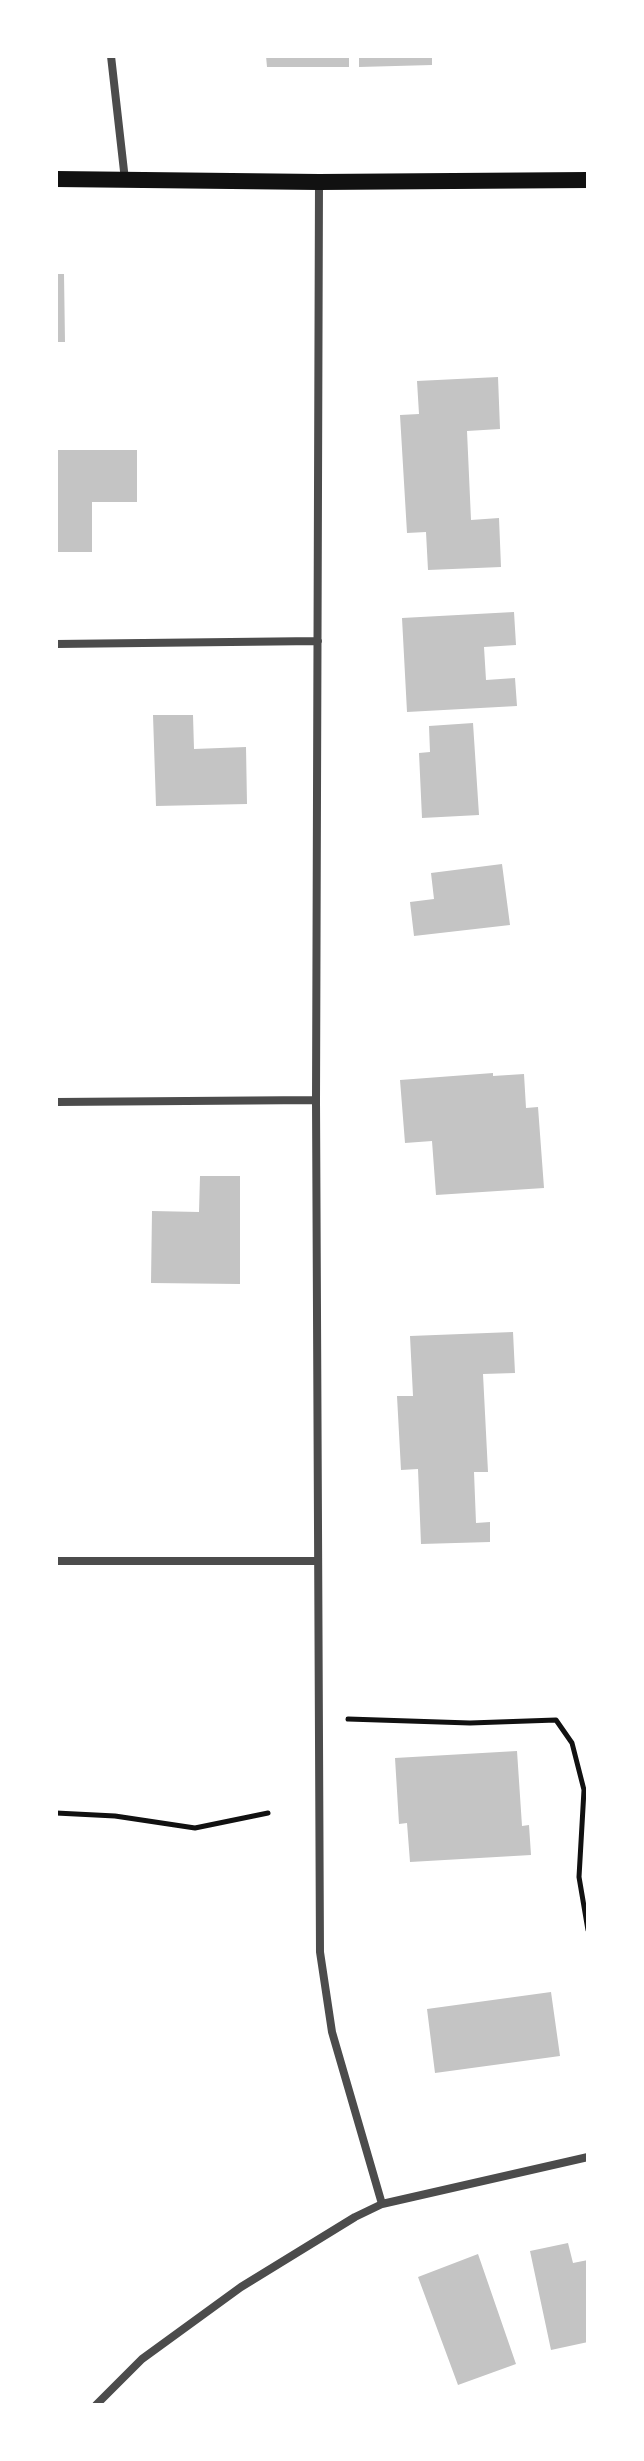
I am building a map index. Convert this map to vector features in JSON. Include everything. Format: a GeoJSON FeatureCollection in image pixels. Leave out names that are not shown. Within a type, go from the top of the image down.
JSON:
{"type":"FeatureCollection","features":[{"type":"Feature","properties":{"kind":"main road"},"geometry":{"type":"LineString","coordinates":[[56,179],[319,182],[588,180]]}},
{"type":"Feature","properties":{"kind":"street"},"geometry":{"type":"LineString","coordinates":[[111,56],[125,180]]}},
{"type":"Feature","properties":{"kind":"street"},"geometry":{"type":"LineString","coordinates":[[319,182],[316,1100],[320,1952],[332,2032],[382,2204]]}},
{"type":"Feature","properties":{"kind":"street"},"geometry":{"type":"LineString","coordinates":[[56,644],[318,641]]}},
{"type":"Feature","properties":{"kind":"street"},"geometry":{"type":"LineString","coordinates":[[56,1102],[316,1100]]}},
{"type":"Feature","properties":{"kind":"street"},"geometry":{"type":"LineString","coordinates":[[56,1561],[318,1561]]}},
{"type":"Feature","properties":{"kind":"street"},"geometry":{"type":"LineString","coordinates":[[96,2405],[142,2359],[241,2287],[355,2217],[382,2204],[588,2157]]}},
{"type":"Feature","properties":{"kind":"path"},"geometry":{"type":"LineString","coordinates":[[348,1719],[470,1723],[556,1720],[572,1743],[584,1790],[579,1877],[588,1930]]}},
{"type":"Feature","properties":{"kind":"path"},"geometry":{"type":"LineString","coordinates":[[56,1813],[115,1816],[195,1828],[268,1813]]}},
{"type":"Feature","properties":{"kind":"building"},"geometry":{"type":"Polygon","coordinates":[[[266,56],[349,56],[349,67],[267,67],[266,56]]]}},
{"type":"Feature","properties":{"kind":"building"},"geometry":{"type":"Polygon","coordinates":[[[359,56],[432,56],[432,65],[359,67],[359,56]]]}},
{"type":"Feature","properties":{"kind":"building"},"geometry":{"type":"Polygon","coordinates":[[[56,274],[64,274],[65,342],[56,342],[56,274]]]}},
{"type":"Feature","properties":{"kind":"building"},"geometry":{"type":"Polygon","coordinates":[[[498,377],[500,429],[467,431],[471,520],[499,518],[501,567],[428,570],[426,532],[407,533],[400,415],[419,414],[417,381],[498,377]]]}},
{"type":"Feature","properties":{"kind":"building"},"geometry":{"type":"Polygon","coordinates":[[[56,450],[137,450],[137,502],[92,502],[92,552],[56,552],[56,450]]]}},
{"type":"Feature","properties":{"kind":"building"},"geometry":{"type":"Polygon","coordinates":[[[514,612],[516,645],[484,647],[486,680],[515,678],[517,706],[407,712],[402,618],[514,612]]]}},
{"type":"Feature","properties":{"kind":"building"},"geometry":{"type":"Polygon","coordinates":[[[153,715],[193,715],[194,749],[246,747],[247,804],[156,806],[153,715]]]}},
{"type":"Feature","properties":{"kind":"building"},"geometry":{"type":"Polygon","coordinates":[[[473,723],[479,815],[422,818],[419,753],[430,752],[429,726],[473,723]]]}},
{"type":"Feature","properties":{"kind":"building"},"geometry":{"type":"Polygon","coordinates":[[[502,864],[510,925],[414,936],[410,902],[434,899],[431,873],[502,864]]]}},
{"type":"Feature","properties":{"kind":"building"},"geometry":{"type":"Polygon","coordinates":[[[493,1073],[493,1076],[524,1074],[526,1108],[538,1107],[544,1188],[436,1195],[432,1141],[405,1143],[400,1080],[493,1073]]]}},
{"type":"Feature","properties":{"kind":"building"},"geometry":{"type":"Polygon","coordinates":[[[200,1176],[240,1176],[240,1284],[151,1283],[152,1211],[199,1212],[200,1176]]]}},
{"type":"Feature","properties":{"kind":"building"},"geometry":{"type":"Polygon","coordinates":[[[513,1332],[515,1373],[483,1374],[488,1472],[474,1472],[476,1523],[490,1522],[490,1542],[421,1544],[418,1469],[401,1470],[397,1396],[413,1396],[410,1336],[513,1332]]]}},
{"type":"Feature","properties":{"kind":"building"},"geometry":{"type":"Polygon","coordinates":[[[517,1751],[522,1826],[529,1825],[531,1855],[410,1862],[407,1823],[399,1824],[395,1758],[517,1751]]]}},
{"type":"Feature","properties":{"kind":"building"},"geometry":{"type":"Polygon","coordinates":[[[551,1992],[560,2056],[435,2073],[427,2009],[551,1992]]]}},
{"type":"Feature","properties":{"kind":"building"},"geometry":{"type":"Polygon","coordinates":[[[568,2243],[573,2263],[588,2260],[588,2342],[551,2350],[530,2251],[568,2243]]]}},
{"type":"Feature","properties":{"kind":"building"},"geometry":{"type":"Polygon","coordinates":[[[478,2254],[516,2364],[458,2385],[418,2277],[478,2254]]]}}]}
